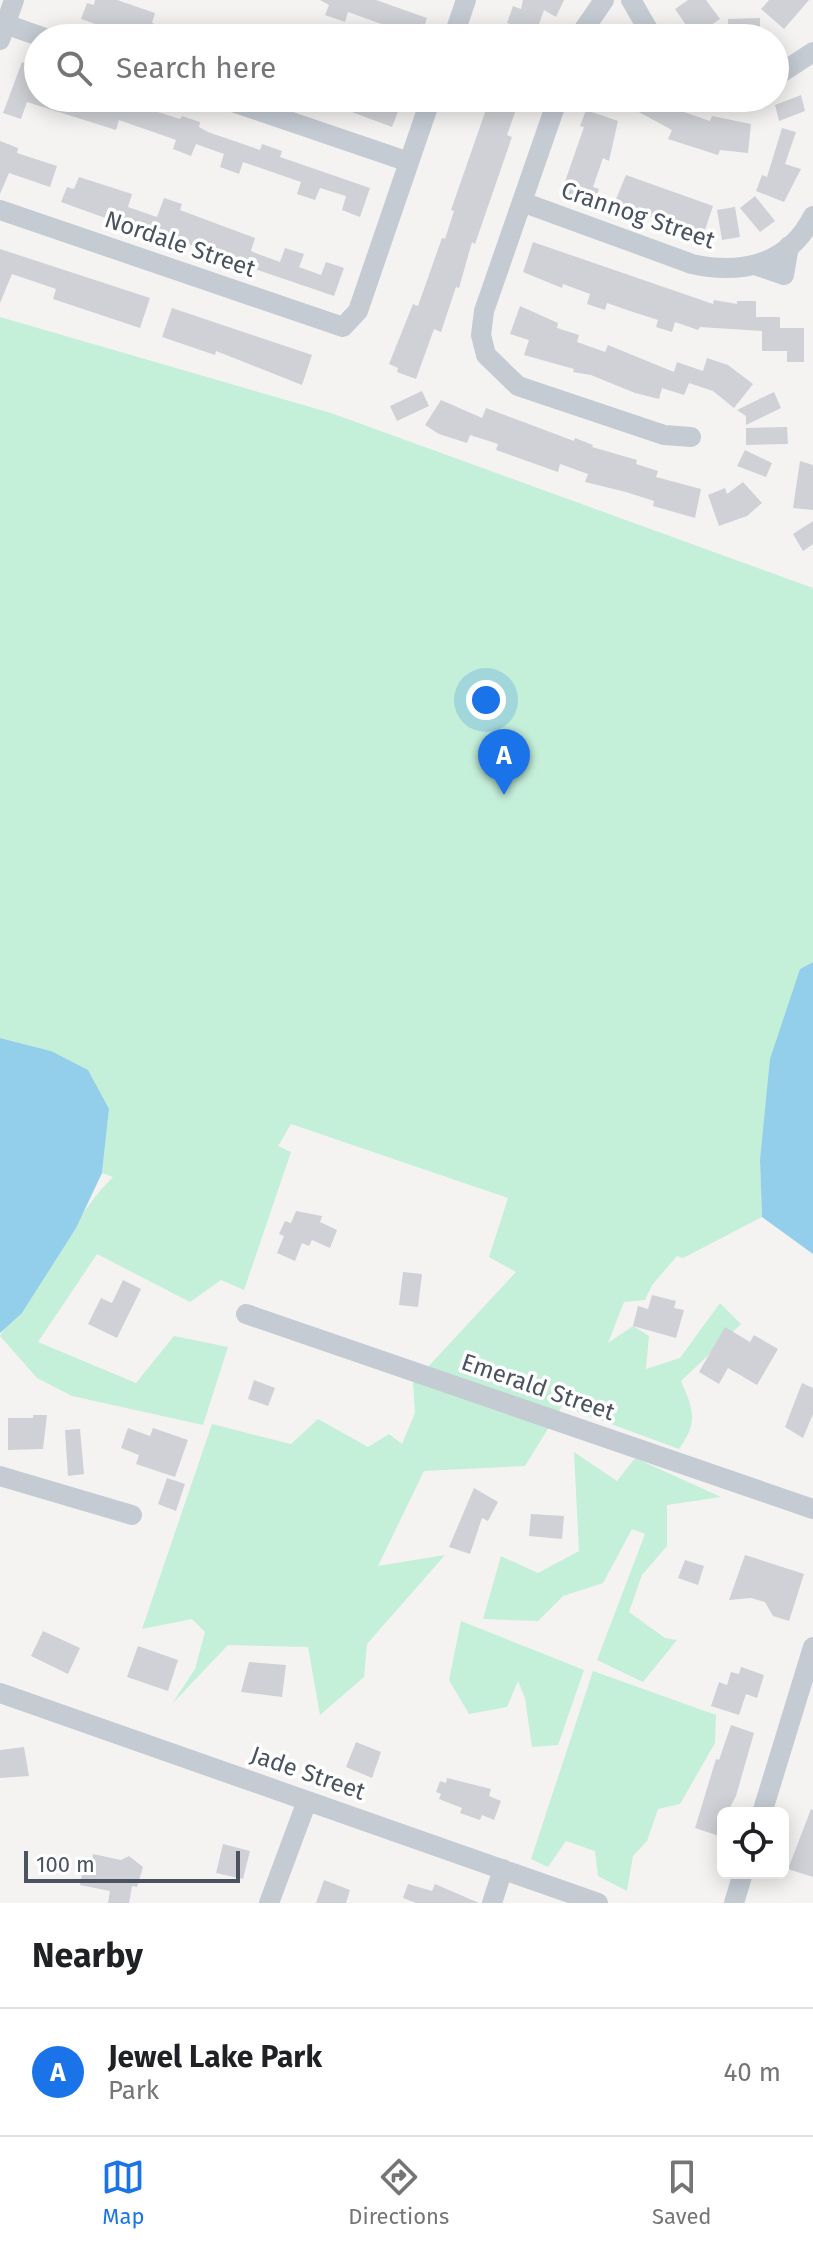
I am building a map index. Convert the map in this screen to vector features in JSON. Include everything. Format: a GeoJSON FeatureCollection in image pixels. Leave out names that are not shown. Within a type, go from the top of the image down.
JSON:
{"type":"FeatureCollection","features":[{"type":"Feature","properties":{"kind":"street"},"geometry":{"type":"LineString","coordinates":[[14,0],[3,32],[24,35]]}},
{"type":"Feature","properties":{"kind":"street"},"geometry":{"type":"LineString","coordinates":[[458,24],[466,0]]}},
{"type":"Feature","properties":{"kind":"street"},"geometry":{"type":"LineString","coordinates":[[588,24],[604,0]]}},
{"type":"Feature","properties":{"kind":"street"},"geometry":{"type":"LineString","coordinates":[[631,0],[645,24]]}},
{"type":"Feature","properties":{"kind":"street"},"geometry":{"type":"LineString","coordinates":[[789,68],[812,54]]}},
{"type":"Feature","properties":{"kind":"street"},"geometry":{"type":"LineString","coordinates":[[262,112],[409,162],[426,112]]}},
{"type":"Feature","properties":{"kind":"street"},"geometry":{"type":"LineString","coordinates":[[553,112],[484,311],[481,335],[486,355],[518,386],[664,435],[691,437]]}},
{"type":"Feature","properties":{"kind":"street","name":"Nordale Street"},"geometry":{"type":"LineString","coordinates":[[0,210],[343,327],[358,311],[409,162]]}},
{"type":"Feature","properties":{"kind":"street","name":"Crannog Street"},"geometry":{"type":"LineString","coordinates":[[522,202],[692,264],[718,270],[744,269],[789,246],[813,216]]}},
{"type":"Feature","properties":{"kind":"street","name":"Emerald Street"},"geometry":{"type":"LineString","coordinates":[[246,1314],[813,1509]]}},
{"type":"Feature","properties":{"kind":"street"},"geometry":{"type":"LineString","coordinates":[[0,1476],[132,1515]]}},
{"type":"Feature","properties":{"kind":"street"},"geometry":{"type":"LineString","coordinates":[[764,1807],[813,1647]]}},
{"type":"Feature","properties":{"kind":"street","name":"Jade Street"},"geometry":{"type":"LineString","coordinates":[[0,1693],[598,1903]]}},
{"type":"Feature","properties":{"kind":"street"},"geometry":{"type":"LineString","coordinates":[[269,1903],[307,1801]]}},
{"type":"Feature","properties":{"kind":"street"},"geometry":{"type":"LineString","coordinates":[[492,1903],[503,1869]]}},
{"type":"Feature","properties":{"kind":"street"},"geometry":{"type":"LineString","coordinates":[[734,1903],[741,1879]]}},
{"type":"Feature","properties":{"kind":"green space"},"geometry":{"type":"Polygon","coordinates":[[[0,317],[331,413],[813,588],[813,962],[800,969],[760,1160],[762,1217],[683,1258],[677,1256],[652,1285],[645,1300],[624,1302],[608,1343],[633,1326],[649,1336],[646,1369],[680,1358],[720,1303],[741,1324],[681,1381],[692,1416],[689,1431],[679,1449],[562,1406],[525,1466],[424,1471],[378,1566],[445,1555],[367,1644],[364,1677],[320,1715],[308,1647],[228,1645],[172,1704],[195,1669],[205,1632],[192,1619],[142,1629],[212,1424],[291,1444],[318,1419],[368,1447],[389,1434],[402,1444],[415,1413],[413,1383],[516,1272],[489,1257],[508,1198],[291,1124],[278,1146],[291,1152],[244,1290],[221,1280],[190,1302],[97,1254],[38,1342],[136,1383],[174,1336],[228,1347],[203,1425],[72,1396],[37,1378],[0,1336],[25,1308],[77,1223],[113,1177],[102,1173],[109,1109],[51,1051],[0,1038],[0,317]]]}},
{"type":"Feature","properties":{"kind":"green space"},"geometry":{"type":"Polygon","coordinates":[[[574,1452],[617,1481],[635,1458],[721,1497],[667,1505],[667,1546],[642,1575],[629,1612],[665,1638],[677,1640],[643,1682],[597,1660],[645,1534],[632,1529],[603,1583],[563,1596],[538,1621],[483,1619],[501,1556],[538,1573],[579,1551],[574,1452]]]}},
{"type":"Feature","properties":{"kind":"green space"},"geometry":{"type":"Polygon","coordinates":[[[461,1621],[584,1670],[558,1745],[532,1747],[525,1698],[518,1681],[507,1707],[469,1714],[449,1680],[461,1621]]]}},
{"type":"Feature","properties":{"kind":"green space"},"geometry":{"type":"Polygon","coordinates":[[[593,1671],[716,1715],[715,1743],[680,1804],[658,1809],[647,1841],[633,1856],[627,1891],[598,1876],[595,1851],[566,1841],[548,1867],[531,1859],[593,1671]]]}},
{"type":"Feature","properties":{"kind":"water"},"geometry":{"type":"Polygon","coordinates":[[[813,962],[813,1254],[762,1217],[760,1160],[770,1059],[800,969],[813,962]]]}},
{"type":"Feature","properties":{"kind":"water"},"geometry":{"type":"Polygon","coordinates":[[[0,1038],[51,1051],[88,1070],[109,1109],[102,1173],[76,1228],[22,1313],[0,1333],[0,1038]]]}},
{"type":"Feature","properties":{"kind":"building"},"geometry":{"type":"Polygon","coordinates":[[[95,0],[117,0],[155,13],[152,23],[155,24],[95,24],[81,19],[87,3],[94,5],[95,0]]]}},
{"type":"Feature","properties":{"kind":"building"},"geometry":{"type":"Polygon","coordinates":[[[320,0],[376,0],[427,18],[425,24],[381,24],[348,12],[345,22],[325,15],[329,5],[320,0]]]}},
{"type":"Feature","properties":{"kind":"building"},"geometry":{"type":"Polygon","coordinates":[[[523,0],[564,0],[556,17],[544,10],[539,24],[507,23],[513,6],[521,9],[523,0]]]}},
{"type":"Feature","properties":{"kind":"building"},"geometry":{"type":"Polygon","coordinates":[[[688,0],[706,0],[720,19],[713,24],[685,24],[675,9],[688,0]]]}},
{"type":"Feature","properties":{"kind":"building"},"geometry":{"type":"Polygon","coordinates":[[[769,0],[809,0],[788,24],[778,24],[761,9],[769,0]]]}},
{"type":"Feature","properties":{"kind":"building"},"geometry":{"type":"Polygon","coordinates":[[[760,18],[760,24],[728,24],[728,19],[760,18]]]}},
{"type":"Feature","properties":{"kind":"building"},"geometry":{"type":"Polygon","coordinates":[[[24,63],[24,110],[21,119],[3,113],[24,63]]]}},
{"type":"Feature","properties":{"kind":"building"},"geometry":{"type":"Polygon","coordinates":[[[801,95],[805,111],[779,121],[777,112],[789,112],[789,100],[801,95]]]}},
{"type":"Feature","properties":{"kind":"building"},"geometry":{"type":"Polygon","coordinates":[[[59,112],[158,112],[180,119],[182,116],[200,122],[199,127],[208,132],[260,150],[262,144],[282,151],[280,157],[370,188],[360,217],[342,210],[346,196],[320,188],[315,200],[297,194],[301,182],[243,162],[239,174],[220,167],[224,154],[196,144],[191,156],[173,149],[176,140],[119,120],[116,130],[59,112]]]}},
{"type":"Feature","properties":{"kind":"building"},"geometry":{"type":"Polygon","coordinates":[[[352,112],[398,112],[392,127],[352,112]]]}},
{"type":"Feature","properties":{"kind":"building"},"geometry":{"type":"Polygon","coordinates":[[[485,112],[515,112],[507,135],[512,137],[475,244],[472,242],[459,288],[456,287],[441,332],[434,329],[416,379],[397,372],[398,368],[389,364],[413,304],[418,306],[442,238],[445,239],[454,211],[451,210],[485,112]]]}},
{"type":"Feature","properties":{"kind":"building"},"geometry":{"type":"Polygon","coordinates":[[[585,112],[618,121],[609,161],[603,158],[593,187],[599,189],[594,205],[561,193],[584,127],[580,126],[585,112]]]}},
{"type":"Feature","properties":{"kind":"building"},"geometry":{"type":"Polygon","coordinates":[[[639,112],[684,112],[710,121],[712,116],[751,124],[748,153],[720,150],[718,155],[668,139],[672,130],[639,112]]]}},
{"type":"Feature","properties":{"kind":"building"},"geometry":{"type":"Polygon","coordinates":[[[782,128],[796,132],[785,164],[801,169],[784,202],[756,191],[762,175],[767,177],[782,128]]]}},
{"type":"Feature","properties":{"kind":"building"},"geometry":{"type":"Polygon","coordinates":[[[0,141],[18,148],[17,153],[57,166],[50,187],[9,173],[0,194],[0,141]]]}},
{"type":"Feature","properties":{"kind":"building"},"geometry":{"type":"Polygon","coordinates":[[[626,175],[713,206],[703,236],[614,204],[626,175]]]}},
{"type":"Feature","properties":{"kind":"building"},"geometry":{"type":"Polygon","coordinates":[[[79,177],[132,194],[128,207],[157,217],[164,198],[182,204],[180,210],[255,238],[251,251],[280,262],[285,248],[304,254],[299,267],[321,275],[326,262],[344,268],[334,296],[211,254],[210,257],[197,253],[199,248],[170,237],[169,241],[61,202],[67,187],[74,189],[79,177]]]}},
{"type":"Feature","properties":{"kind":"building"},"geometry":{"type":"Polygon","coordinates":[[[755,196],[775,221],[760,232],[740,208],[755,196]]]}},
{"type":"Feature","properties":{"kind":"building"},"geometry":{"type":"Polygon","coordinates":[[[735,207],[740,237],[722,240],[717,210],[735,207]]]}},
{"type":"Feature","properties":{"kind":"building"},"geometry":{"type":"Polygon","coordinates":[[[533,242],[713,304],[714,300],[737,304],[737,301],[756,301],[756,317],[780,317],[780,328],[804,328],[804,362],[787,362],[787,351],[762,351],[762,331],[700,327],[698,330],[675,322],[672,332],[656,327],[658,320],[607,303],[605,310],[587,304],[590,294],[563,284],[562,288],[523,272],[533,242]]]}},
{"type":"Feature","properties":{"kind":"building"},"geometry":{"type":"Polygon","coordinates":[[[0,249],[150,298],[140,328],[53,299],[56,289],[12,274],[0,303],[0,249]]]}},
{"type":"Feature","properties":{"kind":"building"},"geometry":{"type":"Polygon","coordinates":[[[520,306],[558,323],[557,328],[579,335],[577,342],[605,352],[608,345],[674,372],[677,362],[703,371],[707,358],[728,365],[753,384],[734,408],[713,391],[689,383],[684,395],[662,388],[659,399],[635,393],[591,375],[573,372],[574,369],[524,355],[529,340],[510,334],[520,306]]]}},
{"type":"Feature","properties":{"kind":"building"},"geometry":{"type":"Polygon","coordinates":[[[172,308],[312,355],[302,385],[216,351],[215,355],[162,337],[172,308]]]}},
{"type":"Feature","properties":{"kind":"building"},"geometry":{"type":"Polygon","coordinates":[[[422,391],[429,406],[397,421],[390,406],[422,391]]]}},
{"type":"Feature","properties":{"kind":"building"},"geometry":{"type":"Polygon","coordinates":[[[774,392],[781,408],[746,425],[746,416],[737,410],[774,392]]]}},
{"type":"Feature","properties":{"kind":"building"},"geometry":{"type":"Polygon","coordinates":[[[441,400],[482,418],[486,408],[574,441],[575,438],[592,447],[637,460],[636,464],[658,471],[656,477],[701,489],[695,518],[653,506],[654,501],[585,482],[588,474],[560,464],[558,472],[496,450],[498,444],[470,435],[467,443],[439,434],[425,425],[441,400]]]}},
{"type":"Feature","properties":{"kind":"building"},"geometry":{"type":"Polygon","coordinates":[[[787,427],[788,444],[746,445],[746,428],[787,427]]]}},
{"type":"Feature","properties":{"kind":"building"},"geometry":{"type":"Polygon","coordinates":[[[745,450],[772,463],[766,477],[737,466],[745,450]]]}},
{"type":"Feature","properties":{"kind":"building"},"geometry":{"type":"Polygon","coordinates":[[[800,461],[813,465],[813,510],[793,508],[800,461]]]}},
{"type":"Feature","properties":{"kind":"building"},"geometry":{"type":"Polygon","coordinates":[[[743,482],[762,503],[747,516],[719,526],[708,495],[725,488],[727,494],[743,482]]]}},
{"type":"Feature","properties":{"kind":"building"},"geometry":{"type":"Polygon","coordinates":[[[813,521],[813,544],[803,551],[793,534],[813,521]]]}},
{"type":"Feature","properties":{"kind":"building"},"geometry":{"type":"Polygon","coordinates":[[[296,1211],[322,1216],[320,1222],[337,1230],[330,1248],[312,1240],[309,1246],[302,1243],[295,1261],[277,1253],[284,1236],[279,1234],[285,1221],[291,1223],[296,1211]]]}},
{"type":"Feature","properties":{"kind":"building"},"geometry":{"type":"Polygon","coordinates":[[[403,1272],[422,1274],[418,1307],[399,1305],[403,1272]]]}},
{"type":"Feature","properties":{"kind":"building"},"geometry":{"type":"Polygon","coordinates":[[[123,1280],[141,1289],[117,1338],[88,1324],[101,1298],[112,1303],[123,1280]]]}},
{"type":"Feature","properties":{"kind":"building"},"geometry":{"type":"Polygon","coordinates":[[[652,1295],[676,1301],[674,1308],[684,1310],[676,1338],[633,1326],[638,1306],[648,1309],[652,1295]]]}},
{"type":"Feature","properties":{"kind":"building"},"geometry":{"type":"Polygon","coordinates":[[[725,1327],[750,1342],[754,1335],[778,1349],[757,1385],[728,1368],[719,1384],[699,1372],[725,1327]]]}},
{"type":"Feature","properties":{"kind":"building"},"geometry":{"type":"Polygon","coordinates":[[[254,1380],[275,1388],[268,1406],[248,1399],[254,1380]]]}},
{"type":"Feature","properties":{"kind":"building"},"geometry":{"type":"Polygon","coordinates":[[[802,1383],[813,1388],[813,1414],[803,1438],[785,1427],[802,1383]]]}},
{"type":"Feature","properties":{"kind":"building"},"geometry":{"type":"Polygon","coordinates":[[[33,1415],[47,1415],[43,1449],[8,1450],[8,1418],[33,1418],[33,1415]]]}},
{"type":"Feature","properties":{"kind":"building"},"geometry":{"type":"Polygon","coordinates":[[[128,1428],[150,1436],[153,1428],[188,1440],[175,1477],[136,1464],[139,1455],[121,1448],[128,1428]]]}},
{"type":"Feature","properties":{"kind":"building"},"geometry":{"type":"Polygon","coordinates":[[[80,1429],[84,1474],[68,1476],[65,1430],[80,1429]]]}},
{"type":"Feature","properties":{"kind":"building"},"geometry":{"type":"Polygon","coordinates":[[[167,1478],[185,1484],[176,1511],[158,1504],[167,1478]]]}},
{"type":"Feature","properties":{"kind":"building"},"geometry":{"type":"Polygon","coordinates":[[[474,1488],[498,1502],[488,1521],[482,1518],[470,1554],[449,1547],[474,1488]]]}},
{"type":"Feature","properties":{"kind":"building"},"geometry":{"type":"Polygon","coordinates":[[[531,1514],[564,1516],[562,1539],[529,1536],[531,1514]]]}},
{"type":"Feature","properties":{"kind":"building"},"geometry":{"type":"Polygon","coordinates":[[[745,1555],[804,1574],[789,1621],[773,1616],[765,1602],[751,1598],[729,1600],[745,1555]]]}},
{"type":"Feature","properties":{"kind":"building"},"geometry":{"type":"Polygon","coordinates":[[[685,1560],[704,1566],[698,1585],[678,1578],[685,1560]]]}},
{"type":"Feature","properties":{"kind":"building"},"geometry":{"type":"Polygon","coordinates":[[[43,1631],[80,1648],[68,1674],[31,1656],[43,1631]]]}},
{"type":"Feature","properties":{"kind":"building"},"geometry":{"type":"Polygon","coordinates":[[[138,1646],[178,1660],[168,1691],[127,1677],[138,1646]]]}},
{"type":"Feature","properties":{"kind":"building"},"geometry":{"type":"Polygon","coordinates":[[[249,1662],[286,1665],[282,1697],[241,1692],[249,1662]]]}},
{"type":"Feature","properties":{"kind":"building"},"geometry":{"type":"Polygon","coordinates":[[[741,1667],[764,1675],[757,1698],[746,1694],[739,1715],[711,1706],[719,1682],[727,1685],[731,1672],[739,1674],[741,1667]]]}},
{"type":"Feature","properties":{"kind":"building"},"geometry":{"type":"Polygon","coordinates":[[[731,1725],[754,1733],[736,1796],[730,1807],[717,1807],[717,1835],[695,1828],[716,1759],[719,1760],[731,1725]]]}},
{"type":"Feature","properties":{"kind":"building"},"geometry":{"type":"Polygon","coordinates":[[[356,1742],[381,1752],[372,1778],[346,1767],[356,1742]]]}},
{"type":"Feature","properties":{"kind":"building"},"geometry":{"type":"Polygon","coordinates":[[[24,1747],[29,1776],[0,1778],[0,1750],[24,1747]]]}},
{"type":"Feature","properties":{"kind":"building"},"geometry":{"type":"Polygon","coordinates":[[[447,1778],[491,1789],[489,1796],[501,1801],[494,1820],[482,1815],[480,1820],[460,1813],[462,1808],[439,1799],[441,1794],[436,1792],[440,1781],[446,1783],[447,1778]]]}},
{"type":"Feature","properties":{"kind":"building"},"geometry":{"type":"Polygon","coordinates":[[[811,1809],[813,1877],[789,1869],[811,1809]]]}},
{"type":"Feature","properties":{"kind":"building"},"geometry":{"type":"Polygon","coordinates":[[[223,1844],[250,1851],[243,1879],[216,1873],[223,1844]]]}},
{"type":"Feature","properties":{"kind":"building"},"geometry":{"type":"Polygon","coordinates":[[[93,1854],[121,1860],[129,1856],[143,1867],[137,1887],[132,1886],[129,1903],[108,1903],[110,1891],[80,1885],[85,1859],[92,1860],[93,1854]]]}},
{"type":"Feature","properties":{"kind":"building"},"geometry":{"type":"Polygon","coordinates":[[[324,1880],[350,1890],[346,1903],[316,1903],[324,1880]]]}},
{"type":"Feature","properties":{"kind":"building"},"geometry":{"type":"Polygon","coordinates":[[[408,1884],[432,1891],[435,1884],[479,1903],[416,1903],[403,1898],[408,1884]]]}},
{"type":"Feature","properties":{"kind":"place","name":"Jewel Lake Park"},"geometry":{"type":"Point","coordinates":[504,795]}}]}
